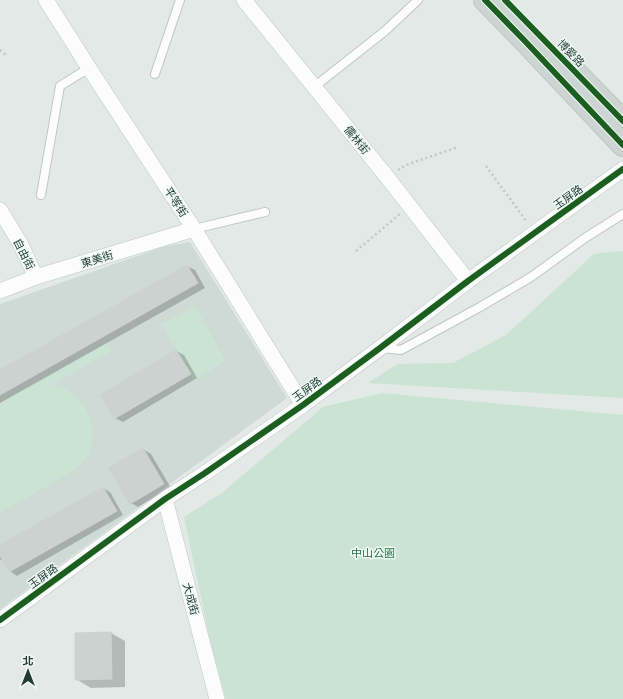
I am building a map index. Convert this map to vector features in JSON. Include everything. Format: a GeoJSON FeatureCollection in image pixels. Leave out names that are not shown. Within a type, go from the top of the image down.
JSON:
{"type":"FeatureCollection","features":[{"type":"Feature","properties":{"kind":"main road"},"geometry":{"type":"LineString","coordinates":[[485,0],[623,145]]}},
{"type":"Feature","properties":{"kind":"main road","name":"博愛路"},"geometry":{"type":"LineString","coordinates":[[505,0],[623,121]]}},
{"type":"Feature","properties":{"kind":"street","name":"平等街"},"geometry":{"type":"LineString","coordinates":[[46,0],[194,229],[303,405]]}},
{"type":"Feature","properties":{"kind":"street","name":"儒林街"},"geometry":{"type":"LineString","coordinates":[[244,0],[387,177],[468,281]]}},
{"type":"Feature","properties":{"kind":"street","name":"玉屏路"},"geometry":{"type":"LineString","coordinates":[[0,620],[165,499],[303,405],[468,281],[623,169]]}},
{"type":"Feature","properties":{"kind":"street","name":"自由街"},"geometry":{"type":"LineString","coordinates":[[0,210],[20,242],[36,277]]}},
{"type":"Feature","properties":{"kind":"street","name":"東美街"},"geometry":{"type":"LineString","coordinates":[[0,291],[36,277],[194,229]]}},
{"type":"Feature","properties":{"kind":"street","name":"大成街"},"geometry":{"type":"LineString","coordinates":[[165,499],[216,699]]}},
{"type":"Feature","properties":{"kind":"lane"},"geometry":{"type":"LineString","coordinates":[[155,74],[180,0]]}},
{"type":"Feature","properties":{"kind":"lane"},"geometry":{"type":"LineString","coordinates":[[314,87],[385,31],[418,0]]}},
{"type":"Feature","properties":{"kind":"lane"},"geometry":{"type":"LineString","coordinates":[[41,195],[60,86],[89,68]]}},
{"type":"Feature","properties":{"kind":"lane"},"geometry":{"type":"LineString","coordinates":[[194,229],[265,212]]}},
{"type":"Feature","properties":{"kind":"lane"},"geometry":{"type":"LineString","coordinates":[[380,348],[401,350],[480,308],[531,277],[585,238],[623,214]]}},
{"type":"Feature","properties":{"kind":"path"},"geometry":{"type":"LineString","coordinates":[[0,50],[6,55]]}},
{"type":"Feature","properties":{"kind":"path"},"geometry":{"type":"LineString","coordinates":[[387,177],[406,165],[458,147]]}},
{"type":"Feature","properties":{"kind":"path"},"geometry":{"type":"LineString","coordinates":[[486,166],[535,233]]}},
{"type":"Feature","properties":{"kind":"path"},"geometry":{"type":"LineString","coordinates":[[356,251],[410,206]]}},
{"type":"Feature","properties":{"kind":"shaded area"},"geometry":{"type":"Polygon","coordinates":[[[190,242],[287,398],[0,609],[0,304],[166,246],[190,242]]]}},
{"type":"Feature","properties":{"kind":"green space"},"geometry":{"type":"Polygon","coordinates":[[[623,251],[623,398],[368,383],[398,364],[453,363],[506,335],[594,254],[623,251]]]}},
{"type":"Feature","properties":{"kind":"green space"},"geometry":{"type":"Polygon","coordinates":[[[195,306],[226,361],[193,380],[161,324],[195,306]]]}},
{"type":"Feature","properties":{"kind":"green space"},"geometry":{"type":"Polygon","coordinates":[[[107,342],[112,351],[54,384],[66,389],[79,399],[88,413],[92,429],[89,453],[81,464],[70,473],[0,513],[0,403],[107,342]]]}},
{"type":"Feature","properties":{"kind":"green space","name":"中山公園"},"geometry":{"type":"Polygon","coordinates":[[[382,393],[623,415],[623,699],[226,699],[210,640],[184,517],[222,493],[323,407],[382,393]]]}},
{"type":"Feature","properties":{"kind":"building"},"geometry":{"type":"Polygon","coordinates":[[[187,265],[198,283],[0,395],[0,370],[187,265]]]}},
{"type":"Feature","properties":{"kind":"building"},"geometry":{"type":"Polygon","coordinates":[[[176,350],[191,374],[114,419],[100,395],[176,350]]]}},
{"type":"Feature","properties":{"kind":"building"},"geometry":{"type":"Polygon","coordinates":[[[143,448],[164,484],[130,504],[109,468],[143,448]]]}},
{"type":"Feature","properties":{"kind":"building"},"geometry":{"type":"Polygon","coordinates":[[[103,487],[117,511],[9,572],[0,556],[0,545],[103,487]]]}},
{"type":"Feature","properties":{"kind":"building"},"geometry":{"type":"Polygon","coordinates":[[[111,632],[112,679],[75,680],[75,633],[111,632]]]}},
{"type":"Feature","properties":{"kind":"cycle path"},"geometry":{"type":"LineString","coordinates":[[485,0],[623,145]]}},
{"type":"Feature","properties":{"kind":"cycle path"},"geometry":{"type":"LineString","coordinates":[[505,0],[623,121]]}},
{"type":"Feature","properties":{"kind":"cycle path"},"geometry":{"type":"LineString","coordinates":[[0,620],[165,499],[303,405],[468,281],[623,169]]}}]}
